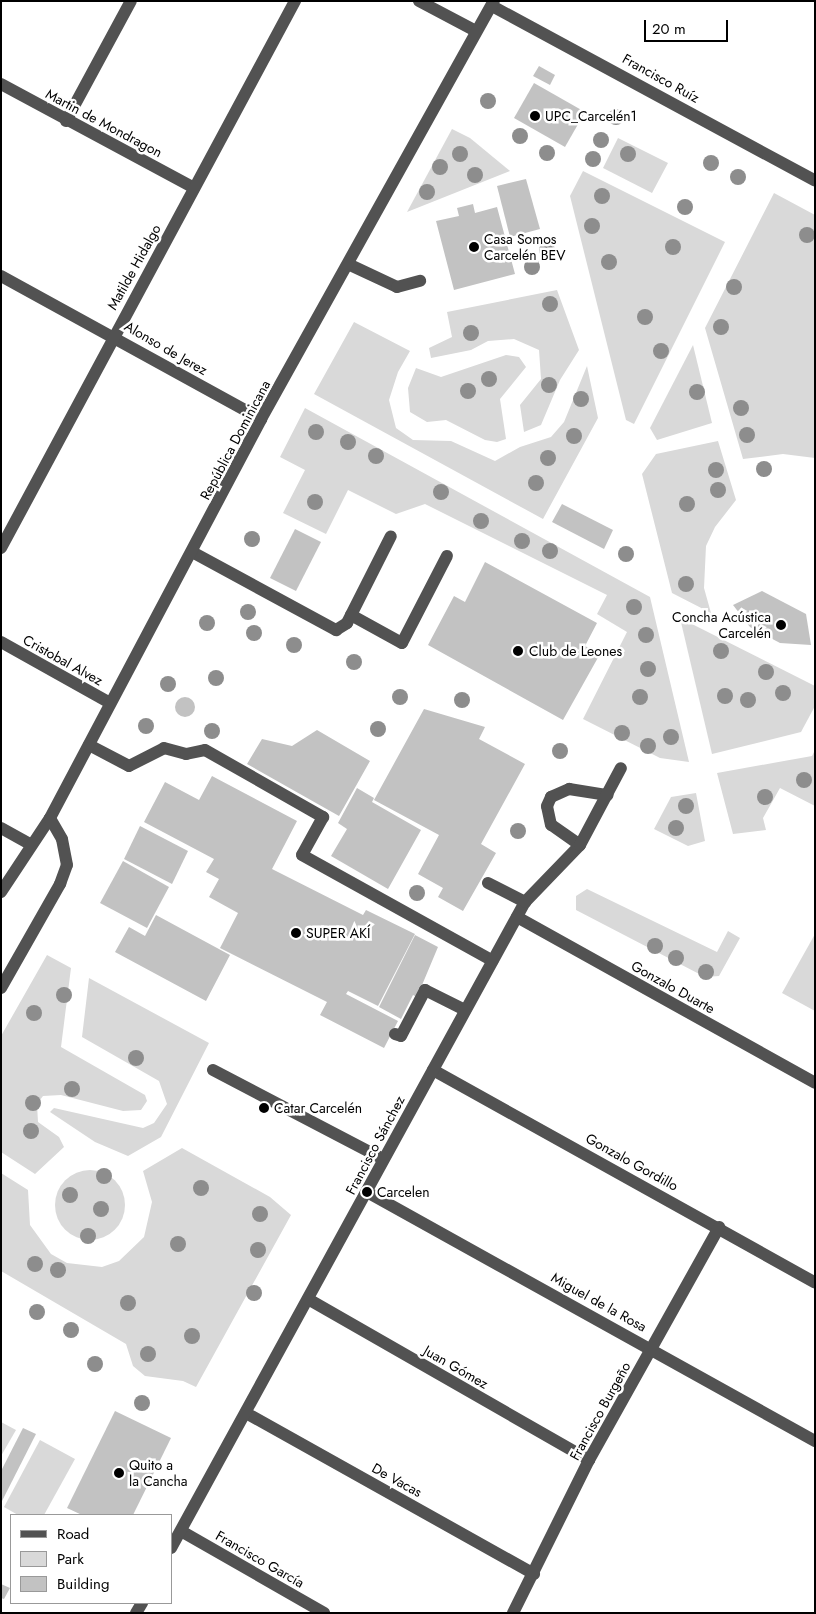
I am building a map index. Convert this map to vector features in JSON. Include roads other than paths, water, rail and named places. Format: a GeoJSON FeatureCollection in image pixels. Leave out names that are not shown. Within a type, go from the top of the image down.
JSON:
{"type":"FeatureCollection","features":[{"type":"Feature","properties":{"kind":"street"},"geometry":{"type":"LineString","coordinates":[[66,121],[131,1]]}},
{"type":"Feature","properties":{"kind":"street","name":"Matilde Hidalgo"},"geometry":{"type":"LineString","coordinates":[[1,548],[295,1]]}},
{"type":"Feature","properties":{"kind":"street"},"geometry":{"type":"LineString","coordinates":[[419,1],[476,31]]}},
{"type":"Feature","properties":{"kind":"street","name":"República Dominicana"},"geometry":{"type":"LineString","coordinates":[[1,892],[30,844],[50,818],[110,703],[194,553],[261,420],[493,3]]}},
{"type":"Feature","properties":{"kind":"street","name":"Francisco Ruíz"},"geometry":{"type":"LineString","coordinates":[[493,3],[815,181]]}},
{"type":"Feature","properties":{"kind":"street","name":"Martin de Mondragon"},"geometry":{"type":"LineString","coordinates":[[1,84],[66,121],[194,188]]}},
{"type":"Feature","properties":{"kind":"street"},"geometry":{"type":"LineString","coordinates":[[348,264],[397,287],[420,281]]}},
{"type":"Feature","properties":{"kind":"street","name":"Alonso de Jerez"},"geometry":{"type":"LineString","coordinates":[[1,276],[114,336],[261,420]]}},
{"type":"Feature","properties":{"kind":"street"},"geometry":{"type":"LineString","coordinates":[[194,553],[336,630],[344,629],[391,536]]}},
{"type":"Feature","properties":{"kind":"street"},"geometry":{"type":"LineString","coordinates":[[351,615],[402,643],[446,556]]}},
{"type":"Feature","properties":{"kind":"street","name":"Cristobal Alvez"},"geometry":{"type":"LineString","coordinates":[[1,642],[110,703]]}},
{"type":"Feature","properties":{"kind":"street"},"geometry":{"type":"LineString","coordinates":[[89,745],[129,766],[164,748],[179,749],[186,754],[205,750],[322,817],[302,856],[493,961]]}},
{"type":"Feature","properties":{"kind":"street","name":"Francisco Sánchez"},"geometry":{"type":"LineString","coordinates":[[172,1546],[525,902],[580,845],[621,768]]}},
{"type":"Feature","properties":{"kind":"street"},"geometry":{"type":"LineString","coordinates":[[580,845],[551,826],[547,806],[551,797],[569,789],[608,795]]}},
{"type":"Feature","properties":{"kind":"street"},"geometry":{"type":"LineString","coordinates":[[1,988],[60,884],[66,864],[62,839],[50,818]]}},
{"type":"Feature","properties":{"kind":"street"},"geometry":{"type":"LineString","coordinates":[[1,828],[30,844]]}},
{"type":"Feature","properties":{"kind":"street"},"geometry":{"type":"LineString","coordinates":[[488,883],[525,902]]}},
{"type":"Feature","properties":{"kind":"street","name":"Gonzalo Duarte"},"geometry":{"type":"LineString","coordinates":[[517,917],[815,1083]]}},
{"type":"Feature","properties":{"kind":"street"},"geometry":{"type":"LineString","coordinates":[[394,1034],[401,1036],[425,990],[466,1010]]}},
{"type":"Feature","properties":{"kind":"street"},"geometry":{"type":"LineString","coordinates":[[213,1070],[384,1159]]}},
{"type":"Feature","properties":{"kind":"street","name":"Gonzalo Gordillo"},"geometry":{"type":"LineString","coordinates":[[433,1070],[719,1227],[815,1282]]}},
{"type":"Feature","properties":{"kind":"street","name":"Miguel de la Rosa"},"geometry":{"type":"LineString","coordinates":[[367,1192],[652,1348],[815,1442]]}},
{"type":"Feature","properties":{"kind":"street","name":"Francisco Burgeño"},"geometry":{"type":"LineString","coordinates":[[513,1613],[589,1460],[719,1227]]}},
{"type":"Feature","properties":{"kind":"street","name":"Juan Gómez"},"geometry":{"type":"LineString","coordinates":[[308,1299],[589,1460]]}},
{"type":"Feature","properties":{"kind":"street","name":"De Vacas"},"geometry":{"type":"LineString","coordinates":[[246,1413],[534,1574]]}},
{"type":"Feature","properties":{"kind":"street","name":"Francisco García"},"geometry":{"type":"LineString","coordinates":[[181,1531],[324,1613]]}},
{"type":"Feature","properties":{"kind":"place","name":"UPC_Carcelén1"},"geometry":{"type":"Point","coordinates":[535,116]}},
{"type":"Feature","properties":{"kind":"place","name":"Casa Somos Carcelén BEV"},"geometry":{"type":"Point","coordinates":[474,247]}},
{"type":"Feature","properties":{"kind":"place","name":"Concha Acústica Carcelén"},"geometry":{"type":"Point","coordinates":[781,625]}},
{"type":"Feature","properties":{"kind":"place","name":"Club de Leones"},"geometry":{"type":"Point","coordinates":[518,651]}},
{"type":"Feature","properties":{"kind":"place","name":"SUPER AKÍ"},"geometry":{"type":"Point","coordinates":[296,933]}},
{"type":"Feature","properties":{"kind":"place","name":"Catar Carcelén"},"geometry":{"type":"Point","coordinates":[264,1108]}},
{"type":"Feature","properties":{"kind":"place","name":"Carcelen"},"geometry":{"type":"Point","coordinates":[367,1192]}},
{"type":"Feature","properties":{"kind":"place","name":"Quito a la Cancha"},"geometry":{"type":"Point","coordinates":[119,1473]}}]}
